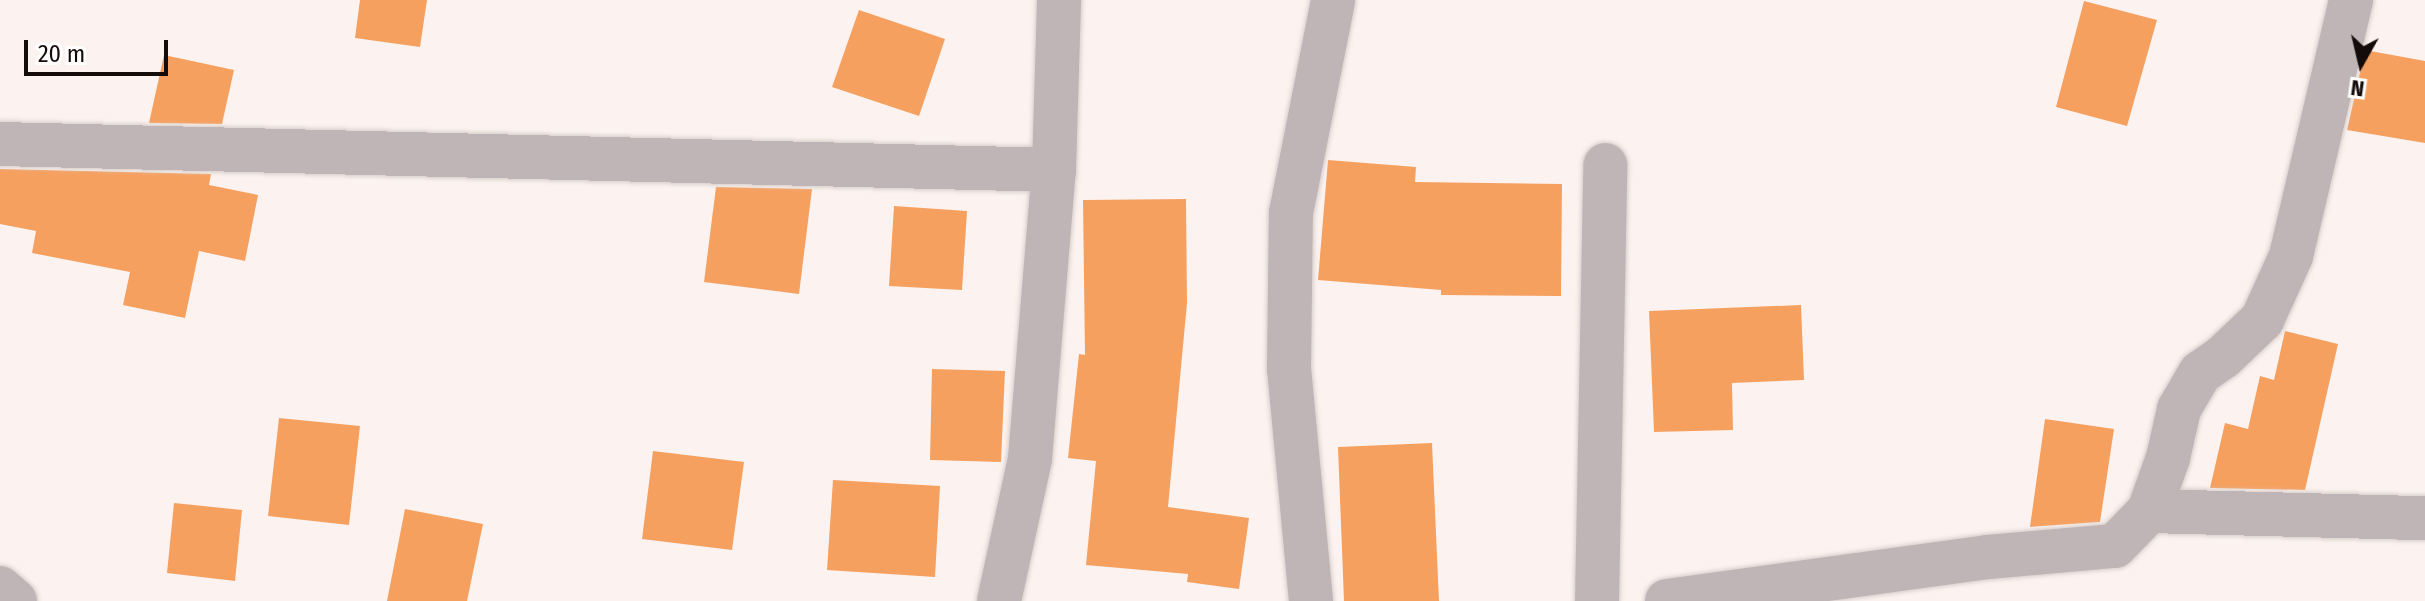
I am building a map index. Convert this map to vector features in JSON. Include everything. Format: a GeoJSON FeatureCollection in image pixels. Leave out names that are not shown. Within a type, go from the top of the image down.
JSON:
{"type":"FeatureCollection","features":[{"type":"Feature","properties":{"kind":"street"},"geometry":{"type":"LineString","coordinates":[[999,601],[1030,459],[1054,170],[1059,0]]}},
{"type":"Feature","properties":{"kind":"street"},"geometry":{"type":"LineString","coordinates":[[1311,601],[1289,369],[1291,213],[1333,0]]}},
{"type":"Feature","properties":{"kind":"street"},"geometry":{"type":"LineString","coordinates":[[1667,601],[1988,557],[2115,546],[2149,511],[2168,458],[2179,409],[2200,373],[2223,357],[2262,320],[2291,256],[2351,0]]}},
{"type":"Feature","properties":{"kind":"street"},"geometry":{"type":"LineString","coordinates":[[0,144],[1054,170]]}},
{"type":"Feature","properties":{"kind":"street"},"geometry":{"type":"LineString","coordinates":[[1597,601],[1605,165]]}},
{"type":"Feature","properties":{"kind":"street"},"geometry":{"type":"LineString","coordinates":[[2149,511],[2425,518]]}},
{"type":"Feature","properties":{"kind":"street"},"geometry":{"type":"LineString","coordinates":[[0,588],[15,601]]}},
{"type":"Feature","properties":{"kind":"building"},"geometry":{"type":"Polygon","coordinates":[[[360,0],[427,0],[420,47],[355,38],[360,0]]]}},
{"type":"Feature","properties":{"kind":"building"},"geometry":{"type":"Polygon","coordinates":[[[2084,1],[2157,20],[2127,126],[2056,107],[2084,1]]]}},
{"type":"Feature","properties":{"kind":"building"},"geometry":{"type":"Polygon","coordinates":[[[859,10],[945,39],[919,116],[832,87],[859,10]]]}},
{"type":"Feature","properties":{"kind":"building"},"geometry":{"type":"Polygon","coordinates":[[[2365,50],[2425,61],[2425,143],[2347,130],[2365,50]]]}},
{"type":"Feature","properties":{"kind":"building"},"geometry":{"type":"Polygon","coordinates":[[[164,55],[234,70],[222,124],[149,123],[164,55]]]}},
{"type":"Feature","properties":{"kind":"building"},"geometry":{"type":"Polygon","coordinates":[[[1328,160],[1416,167],[1415,182],[1562,184],[1561,296],[1441,295],[1441,290],[1318,280],[1328,160]]]}},
{"type":"Feature","properties":{"kind":"building"},"geometry":{"type":"Polygon","coordinates":[[[0,169],[211,174],[209,185],[258,195],[245,261],[199,251],[185,318],[123,305],[130,272],[32,253],[36,231],[0,224],[0,169]]]}},
{"type":"Feature","properties":{"kind":"building"},"geometry":{"type":"Polygon","coordinates":[[[716,187],[812,189],[799,294],[704,282],[716,187]]]}},
{"type":"Feature","properties":{"kind":"building"},"geometry":{"type":"Polygon","coordinates":[[[1186,199],[1187,303],[1168,507],[1249,518],[1239,589],[1187,582],[1188,574],[1086,565],[1096,461],[1068,458],[1079,354],[1085,355],[1083,200],[1186,199]]]}},
{"type":"Feature","properties":{"kind":"building"},"geometry":{"type":"Polygon","coordinates":[[[894,206],[967,211],[962,290],[889,286],[894,206]]]}},
{"type":"Feature","properties":{"kind":"building"},"geometry":{"type":"Polygon","coordinates":[[[1801,305],[1804,380],[1732,383],[1733,430],[1654,432],[1649,311],[1801,305]]]}},
{"type":"Feature","properties":{"kind":"building"},"geometry":{"type":"Polygon","coordinates":[[[2285,331],[2338,344],[2305,490],[2210,488],[2225,423],[2248,429],[2260,376],[2274,380],[2285,331]]]}},
{"type":"Feature","properties":{"kind":"building"},"geometry":{"type":"Polygon","coordinates":[[[932,369],[1005,371],[1001,462],[930,460],[932,369]]]}},
{"type":"Feature","properties":{"kind":"building"},"geometry":{"type":"Polygon","coordinates":[[[279,418],[360,426],[349,525],[268,516],[279,418]]]}},
{"type":"Feature","properties":{"kind":"building"},"geometry":{"type":"Polygon","coordinates":[[[2045,419],[2114,429],[2100,522],[2030,527],[2045,419]]]}},
{"type":"Feature","properties":{"kind":"building"},"geometry":{"type":"Polygon","coordinates":[[[1432,443],[1439,601],[1344,601],[1338,447],[1432,443]]]}},
{"type":"Feature","properties":{"kind":"building"},"geometry":{"type":"Polygon","coordinates":[[[653,451],[744,462],[732,550],[642,539],[653,451]]]}},
{"type":"Feature","properties":{"kind":"building"},"geometry":{"type":"Polygon","coordinates":[[[833,480],[940,486],[935,577],[827,570],[833,480]]]}},
{"type":"Feature","properties":{"kind":"building"},"geometry":{"type":"Polygon","coordinates":[[[174,503],[242,510],[235,581],[167,573],[174,503]]]}},
{"type":"Feature","properties":{"kind":"building"},"geometry":{"type":"Polygon","coordinates":[[[405,509],[483,524],[467,601],[387,601],[405,509]]]}}]}
